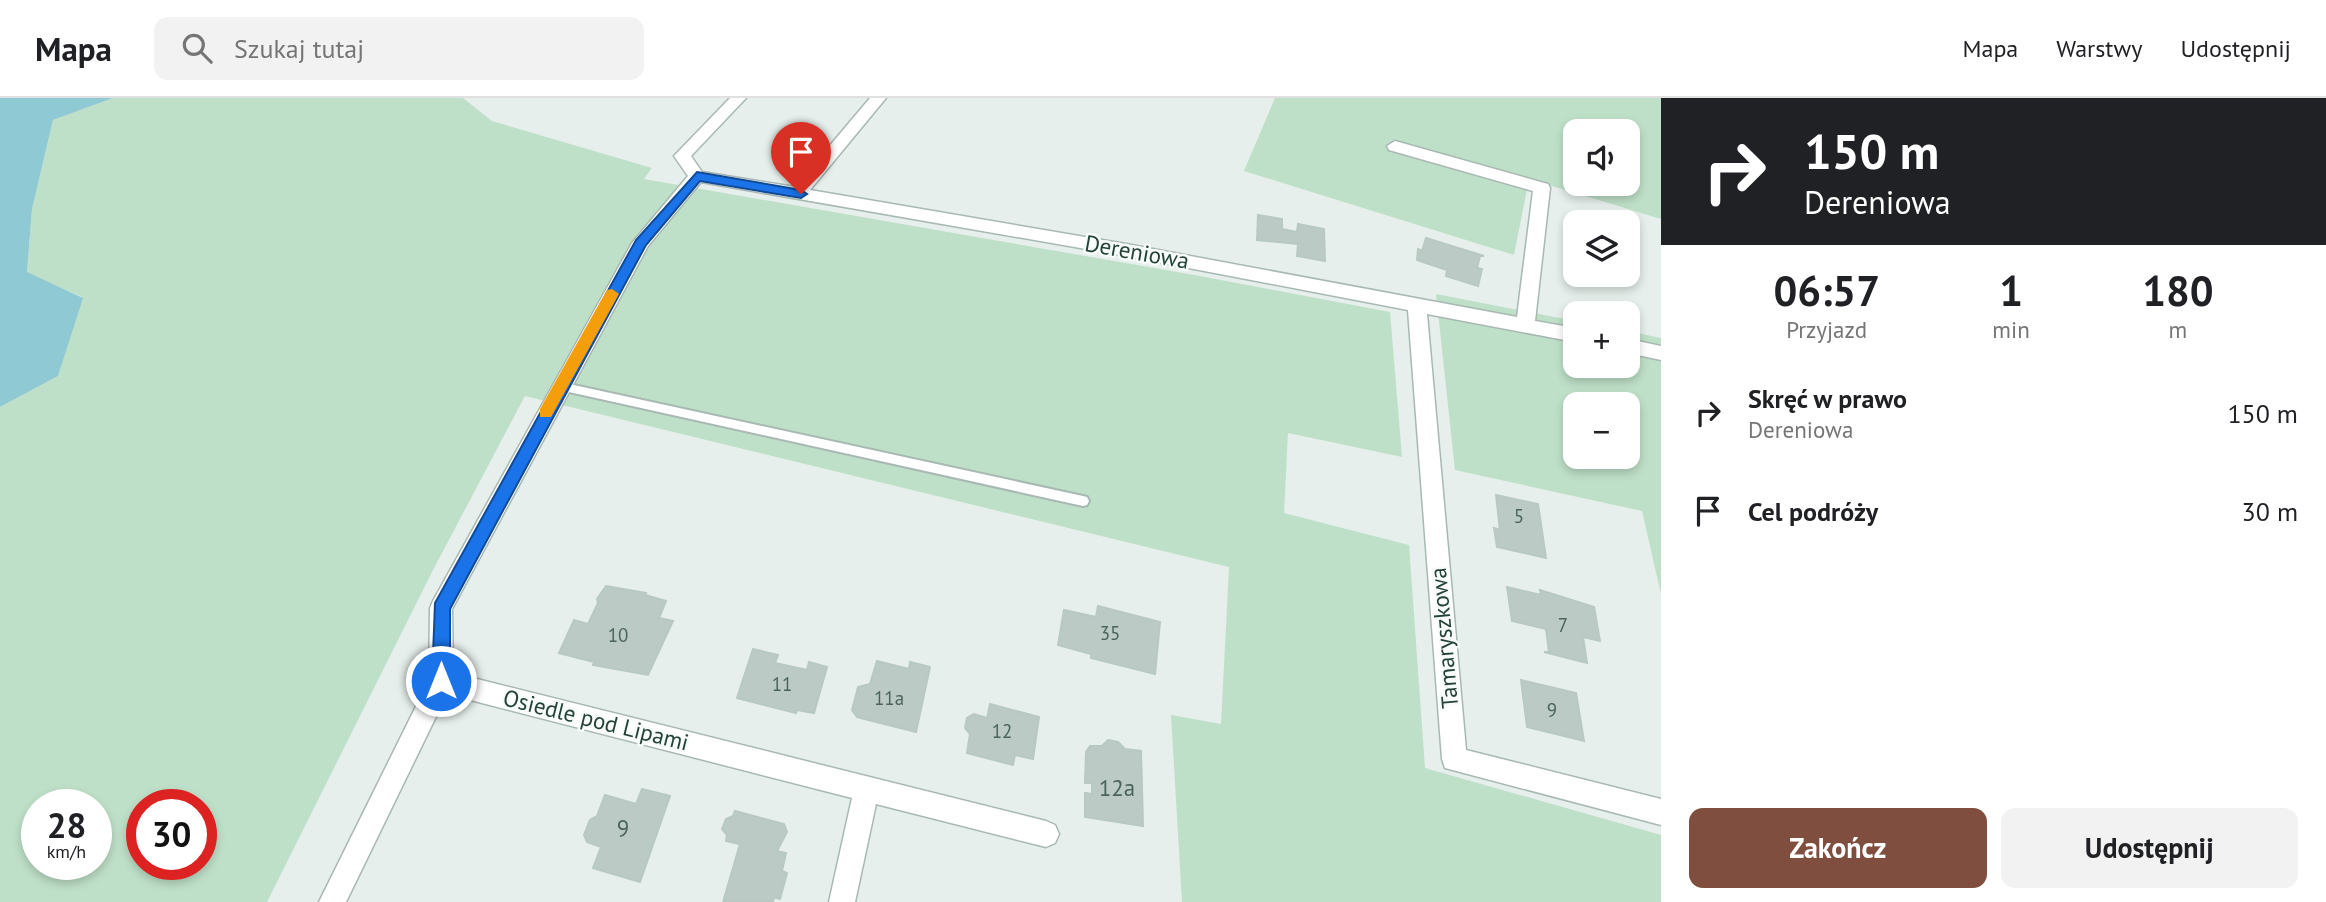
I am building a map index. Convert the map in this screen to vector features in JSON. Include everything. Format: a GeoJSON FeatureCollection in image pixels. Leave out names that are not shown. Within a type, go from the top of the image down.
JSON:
{"type":"FeatureCollection","features":[{"type":"Feature","properties":{"kind":"street"},"geometry":{"type":"LineString","coordinates":[[332,902],[441,681],[441,608],[640,243],[697,176],[682,156],[738,98]]}},
{"type":"Feature","properties":{"kind":"street"},"geometry":{"type":"LineString","coordinates":[[801,194],[804,184],[878,98]]}},
{"type":"Feature","properties":{"kind":"street"},"geometry":{"type":"LineString","coordinates":[[1395,146],[1542,188],[1525,325]]}},
{"type":"Feature","properties":{"kind":"street","name":"Dereniowa"},"geometry":{"type":"LineString","coordinates":[[697,176],[1417,303],[1563,333]]}},
{"type":"Feature","properties":{"kind":"street","name":"Tamaryszkowa"},"geometry":{"type":"LineString","coordinates":[[1417,303],[1454,759],[1661,812]]}},
{"type":"Feature","properties":{"kind":"street"},"geometry":{"type":"LineString","coordinates":[[1640,349],[1661,353]]}},
{"type":"Feature","properties":{"kind":"street","name":"Osiedle pod Lipami"},"geometry":{"type":"LineString","coordinates":[[441,681],[1046,834]]}},
{"type":"Feature","properties":{"kind":"street"},"geometry":{"type":"LineString","coordinates":[[842,902],[867,789]]}},
{"type":"Feature","properties":{"kind":"lane"},"geometry":{"type":"LineString","coordinates":[[560,386],[1083,501]]}},
{"type":"Feature","properties":{"kind":"green space"},"geometry":{"type":"Polygon","coordinates":[[[113,98],[463,98],[492,121],[652,168],[644,179],[1390,312],[1402,457],[1288,433],[1284,513],[1409,545],[1425,768],[1661,835],[1661,902],[1182,902],[1171,715],[1221,724],[1229,567],[525,396],[433,570],[267,902],[0,902],[0,407],[58,376],[82,297],[27,273],[32,209],[53,120],[113,98]]]}},
{"type":"Feature","properties":{"kind":"green space"},"geometry":{"type":"Polygon","coordinates":[[[1275,98],[1661,98],[1661,219],[1640,213],[1640,210],[1631,210],[1585,196],[1640,196],[1640,119],[1563,119],[1563,189],[1529,179],[1514,255],[1244,171],[1275,98]]]}},
{"type":"Feature","properties":{"kind":"green space"},"geometry":{"type":"Polygon","coordinates":[[[1436,294],[1563,319],[1563,378],[1640,378],[1640,334],[1661,338],[1661,594],[1642,511],[1455,470],[1436,294]]]}},
{"type":"Feature","properties":{"kind":"water"},"geometry":{"type":"Polygon","coordinates":[[[0,98],[113,98],[53,120],[32,209],[27,272],[83,298],[58,376],[0,407],[0,98]]]}},
{"type":"Feature","properties":{"kind":"building"},"geometry":{"type":"Polygon","coordinates":[[[1258,215],[1282,219],[1282,229],[1297,232],[1298,224],[1324,229],[1325,261],[1297,256],[1298,244],[1257,240],[1258,215]]]}},
{"type":"Feature","properties":{"kind":"building"},"geometry":{"type":"Polygon","coordinates":[[[1426,238],[1484,256],[1480,256],[1477,268],[1482,269],[1478,286],[1446,276],[1447,270],[1417,260],[1418,249],[1422,251],[1426,238]]]}},
{"type":"Feature","properties":{"kind":"building"},"geometry":{"type":"Polygon","coordinates":[[[1496,495],[1538,504],[1546,558],[1497,547],[1494,528],[1500,530],[1496,495]]]}},
{"type":"Feature","properties":{"kind":"building"},"geometry":{"type":"Polygon","coordinates":[[[606,586],[646,593],[645,595],[666,601],[659,618],[673,621],[648,675],[593,665],[594,662],[559,653],[574,620],[588,624],[598,603],[597,599],[606,586]]]}},
{"type":"Feature","properties":{"kind":"building"},"geometry":{"type":"Polygon","coordinates":[[[1507,587],[1541,595],[1540,590],[1594,607],[1600,641],[1583,637],[1587,663],[1544,652],[1549,652],[1546,629],[1512,621],[1507,587]]]}},
{"type":"Feature","properties":{"kind":"building"},"geometry":{"type":"Polygon","coordinates":[[[1098,606],[1160,622],[1155,674],[1091,658],[1091,654],[1058,645],[1064,610],[1096,617],[1098,606]]]}},
{"type":"Feature","properties":{"kind":"building"},"geometry":{"type":"Polygon","coordinates":[[[753,649],[778,655],[775,663],[807,670],[809,662],[827,667],[814,713],[797,710],[796,713],[737,698],[753,649]]]}},
{"type":"Feature","properties":{"kind":"building"},"geometry":{"type":"Polygon","coordinates":[[[877,661],[909,669],[910,662],[930,667],[916,732],[857,717],[852,710],[858,687],[870,684],[877,661]]]}},
{"type":"Feature","properties":{"kind":"building"},"geometry":{"type":"Polygon","coordinates":[[[1521,680],[1576,693],[1584,741],[1527,727],[1521,680]]]}},
{"type":"Feature","properties":{"kind":"building"},"geometry":{"type":"Polygon","coordinates":[[[990,704],[1039,717],[1033,759],[1015,755],[1013,765],[967,753],[970,734],[965,728],[967,718],[974,714],[987,718],[990,704]]]}},
{"type":"Feature","properties":{"kind":"building"},"geometry":{"type":"Polygon","coordinates":[[[1108,740],[1118,742],[1125,749],[1141,751],[1143,826],[1085,817],[1085,793],[1092,794],[1092,783],[1085,783],[1086,752],[1090,746],[1102,746],[1108,740]]]}},
{"type":"Feature","properties":{"kind":"building"},"geometry":{"type":"Polygon","coordinates":[[[642,789],[670,796],[640,882],[593,868],[601,847],[587,842],[584,835],[590,820],[597,816],[605,795],[636,804],[642,789]]]}},
{"type":"Feature","properties":{"kind":"building"},"geometry":{"type":"Polygon","coordinates":[[[735,811],[784,824],[787,832],[777,851],[786,853],[782,871],[787,873],[780,899],[774,897],[773,902],[723,902],[740,844],[726,841],[727,835],[722,829],[726,819],[733,816],[735,811]]]}},
{"type":"Feature","properties":{"kind":"slow traffic"},"geometry":{"type":"LineString","coordinates":[[546,413],[612,294]]}},
{"type":"Feature","properties":{"kind":"route"},"geometry":{"type":"LineString","coordinates":[[441,681],[441,608],[640,243],[697,176],[801,194]]}}]}
